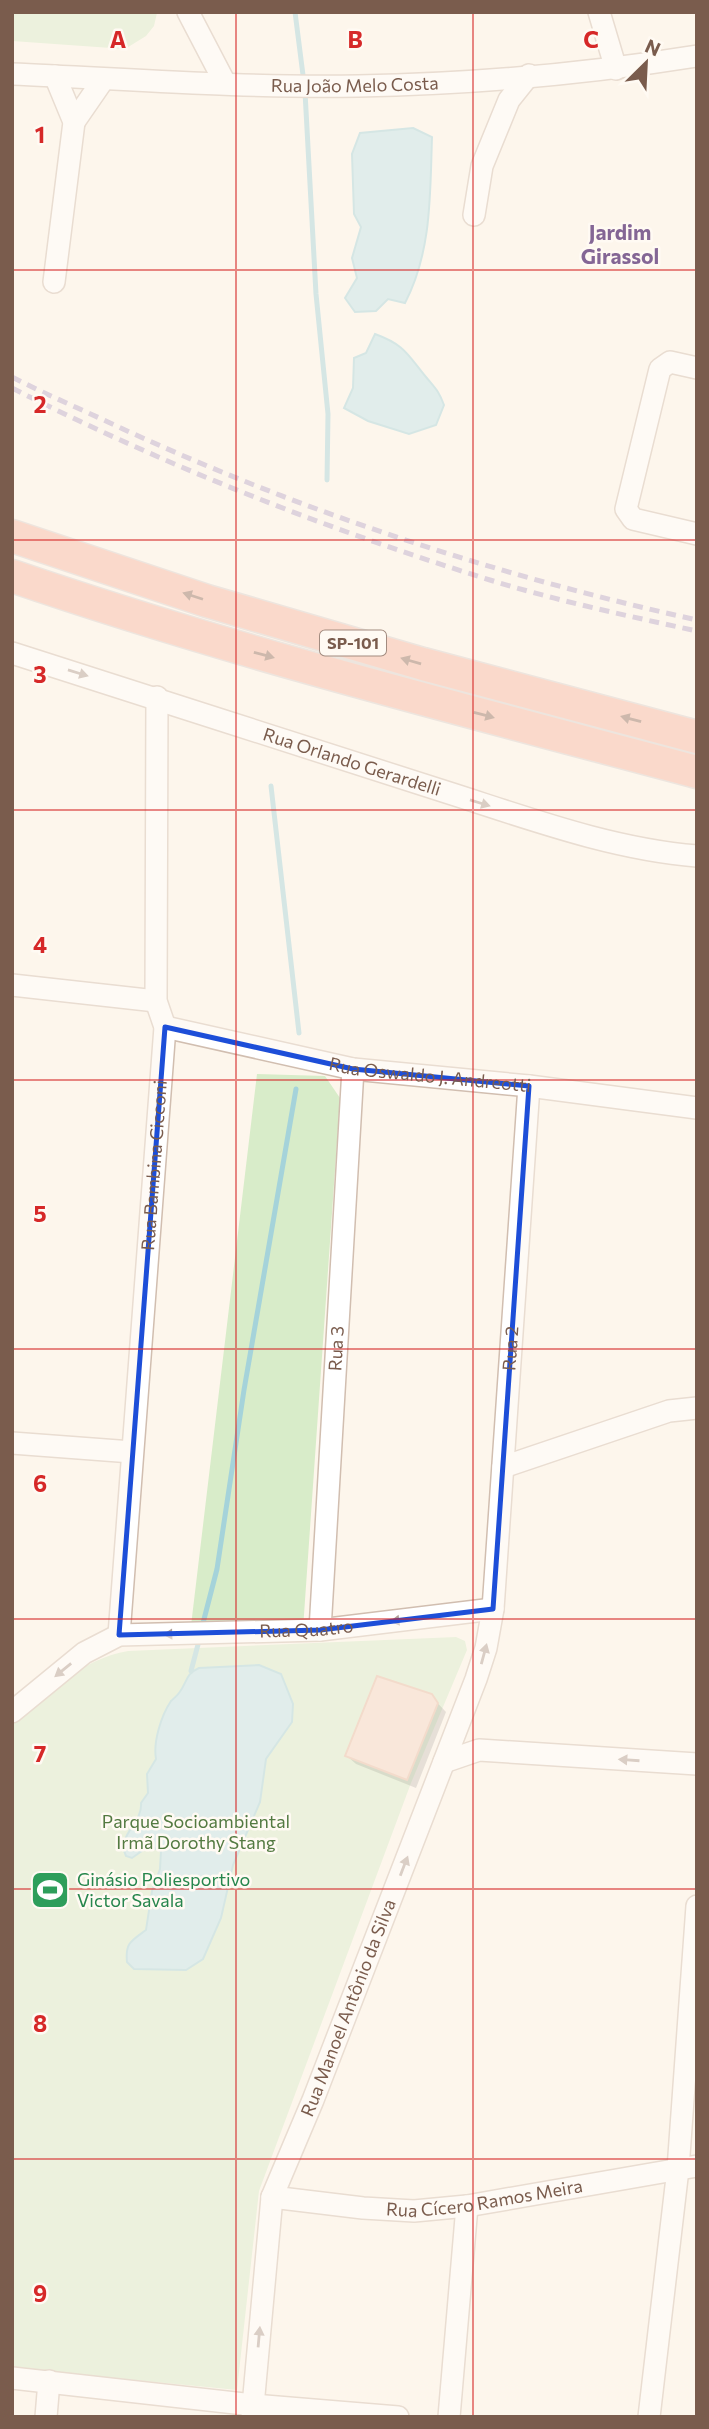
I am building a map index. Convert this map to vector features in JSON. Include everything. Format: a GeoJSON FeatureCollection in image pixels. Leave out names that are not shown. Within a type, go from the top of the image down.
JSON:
{"type":"FeatureCollection","features":[{"type":"Feature","properties":{"kind":"highway","name":"SP-101"},"geometry":{"type":"LineString","coordinates":[[12,536],[207,601],[411,660],[697,737]]}},
{"type":"Feature","properties":{"kind":"highway","name":"SP-101"},"geometry":{"type":"LineString","coordinates":[[12,576],[241,649],[697,772]]}},
{"type":"Feature","properties":{"kind":"street"},"geometry":{"type":"LineString","coordinates":[[188,12],[225,83]]}},
{"type":"Feature","properties":{"kind":"street"},"geometry":{"type":"LineString","coordinates":[[599,12],[616,69]]}},
{"type":"Feature","properties":{"kind":"street","name":"Rua João Melo Costa"},"geometry":{"type":"LineString","coordinates":[[12,74],[103,80],[357,86],[616,69],[697,56]]}},
{"type":"Feature","properties":{"kind":"street"},"geometry":{"type":"LineString","coordinates":[[474,215],[482,166],[509,100],[529,75]]}},
{"type":"Feature","properties":{"kind":"street"},"geometry":{"type":"LineString","coordinates":[[55,76],[74,122]]}},
{"type":"Feature","properties":{"kind":"street"},"geometry":{"type":"LineString","coordinates":[[54,282],[74,122],[103,80]]}},
{"type":"Feature","properties":{"kind":"street"},"geometry":{"type":"LineString","coordinates":[[697,369],[670,362],[660,369],[626,509],[633,519],[697,534]]}},
{"type":"Feature","properties":{"kind":"street","name":"Rua Orlando Gerardelli"},"geometry":{"type":"LineString","coordinates":[[12,653],[157,697],[271,738],[582,835],[668,853],[697,856]]}},
{"type":"Feature","properties":{"kind":"street","name":"Rua Bambina Cicconi"},"geometry":{"type":"LineString","coordinates":[[119,1635],[165,1027],[156,1001],[157,697]]}},
{"type":"Feature","properties":{"kind":"street"},"geometry":{"type":"LineString","coordinates":[[12,985],[156,1001]]}},
{"type":"Feature","properties":{"kind":"street","name":"Rua Oswaldo J. Andreotti"},"geometry":{"type":"LineString","coordinates":[[165,1027],[353,1069],[529,1086],[697,1108]]}},
{"type":"Feature","properties":{"kind":"street","name":"Rua 3"},"geometry":{"type":"LineString","coordinates":[[320,1630],[353,1069]]}},
{"type":"Feature","properties":{"kind":"street","name":"Rua 2"},"geometry":{"type":"LineString","coordinates":[[493,1609],[529,1086]]}},
{"type":"Feature","properties":{"kind":"street"},"geometry":{"type":"LineString","coordinates":[[503,1467],[669,1411],[697,1408]]}},
{"type":"Feature","properties":{"kind":"street"},"geometry":{"type":"LineString","coordinates":[[12,1443],[132,1452]]}},
{"type":"Feature","properties":{"kind":"street","name":"Rua Quatro"},"geometry":{"type":"LineString","coordinates":[[119,1635],[320,1630],[493,1609]]}},
{"type":"Feature","properties":{"kind":"street","name":"Rua Manoel Antônio da Silva"},"geometry":{"type":"LineString","coordinates":[[252,2411],[272,2197],[313,2100],[477,1679],[493,1609]]}},
{"type":"Feature","properties":{"kind":"street"},"geometry":{"type":"LineString","coordinates":[[12,1712],[84,1653],[119,1635]]}},
{"type":"Feature","properties":{"kind":"street"},"geometry":{"type":"LineString","coordinates":[[444,1762],[479,1750],[697,1764]]}},
{"type":"Feature","properties":{"kind":"street"},"geometry":{"type":"LineString","coordinates":[[649,2417],[687,2168],[697,1906]]}},
{"type":"Feature","properties":{"kind":"street","name":"Rua Cícero Ramos Meira"},"geometry":{"type":"LineString","coordinates":[[272,2197],[414,2211],[467,2206],[687,2168]]}},
{"type":"Feature","properties":{"kind":"street"},"geometry":{"type":"LineString","coordinates":[[449,2417],[467,2206]]}},
{"type":"Feature","properties":{"kind":"street"},"geometry":{"type":"LineString","coordinates":[[12,2378],[252,2411],[398,2417]]}},
{"type":"Feature","properties":{"kind":"street"},"geometry":{"type":"LineString","coordinates":[[46,2417],[49,2381]]}},
{"type":"Feature","properties":{"kind":"highlighted area"},"geometry":{"type":"Polygon","coordinates":[[[165,1027],[353,1069],[529,1086],[493,1609],[320,1630],[119,1635],[165,1027]]]}},
{"type":"Feature","properties":{"kind":"green space"},"geometry":{"type":"Polygon","coordinates":[[[12,12],[157,13],[154,26],[146,36],[125,49],[12,41],[12,12]]]}},
{"type":"Feature","properties":{"kind":"green space"},"geometry":{"type":"Polygon","coordinates":[[[257,1074],[325,1076],[340,1098],[303,1629],[190,1634],[257,1074]]]}},
{"type":"Feature","properties":{"kind":"green space","name":"Parque Socioambiental Irmã Dorothy Stang"},"geometry":{"type":"Polygon","coordinates":[[[456,1637],[465,1641],[467,1650],[411,1783],[259,2191],[237,2390],[12,2368],[12,1720],[81,1669],[111,1655],[128,1651],[456,1637]]]}},
{"type":"Feature","properties":{"kind":"water"},"geometry":{"type":"Polygon","coordinates":[[[413,128],[432,137],[428,222],[414,283],[405,303],[388,299],[376,311],[355,312],[345,298],[357,278],[352,258],[361,227],[354,214],[352,154],[360,133],[413,128]]]}},
{"type":"Feature","properties":{"kind":"water"},"geometry":{"type":"Polygon","coordinates":[[[375,334],[405,351],[436,390],[444,405],[436,425],[409,434],[368,421],[344,408],[353,388],[354,358],[366,353],[375,334]]]}},
{"type":"Feature","properties":{"kind":"water"},"geometry":{"type":"Polygon","coordinates":[[[259,1665],[281,1674],[293,1704],[292,1722],[266,1759],[260,1802],[233,1865],[221,1918],[203,1959],[186,1970],[134,1969],[127,1962],[128,1946],[146,1930],[152,1891],[160,1869],[161,1851],[149,1846],[132,1858],[126,1856],[124,1842],[148,1793],[147,1774],[156,1759],[157,1737],[164,1714],[194,1670],[259,1665]]]}},
{"type":"Feature","properties":{"kind":"building"},"geometry":{"type":"Polygon","coordinates":[[[377,1676],[432,1694],[438,1703],[407,1780],[345,1756],[377,1676]]]}},
{"type":"Feature","properties":{"kind":"waterway"},"geometry":{"type":"LineString","coordinates":[[295,12],[304,83]]}},
{"type":"Feature","properties":{"kind":"waterway"},"geometry":{"type":"LineString","coordinates":[[305,92],[316,294],[328,414],[327,480]]}},
{"type":"Feature","properties":{"kind":"waterway"},"geometry":{"type":"LineString","coordinates":[[271,786],[299,1033]]}},
{"type":"Feature","properties":{"kind":"waterway"},"geometry":{"type":"LineString","coordinates":[[202,1627],[217,1569],[244,1390],[296,1089]]}},
{"type":"Feature","properties":{"kind":"waterway"},"geometry":{"type":"LineString","coordinates":[[191,1671],[200,1637]]}},
{"type":"Feature","properties":{"kind":"railway"},"geometry":{"type":"LineString","coordinates":[[12,377],[179,454],[323,511],[471,561],[697,620]]}},
{"type":"Feature","properties":{"kind":"railway"},"geometry":{"type":"LineString","coordinates":[[12,388],[188,470],[368,539],[516,588],[697,631]]}},
{"type":"Feature","properties":{"kind":"place","name":"Ginásio Poliesportivo Victor Savala"},"geometry":{"type":"Point","coordinates":[50,1890]}},
{"type":"Feature","properties":{"kind":"district","name":"Jardim Girassol"},"geometry":{"type":"Point","coordinates":[620,245]}}]}
